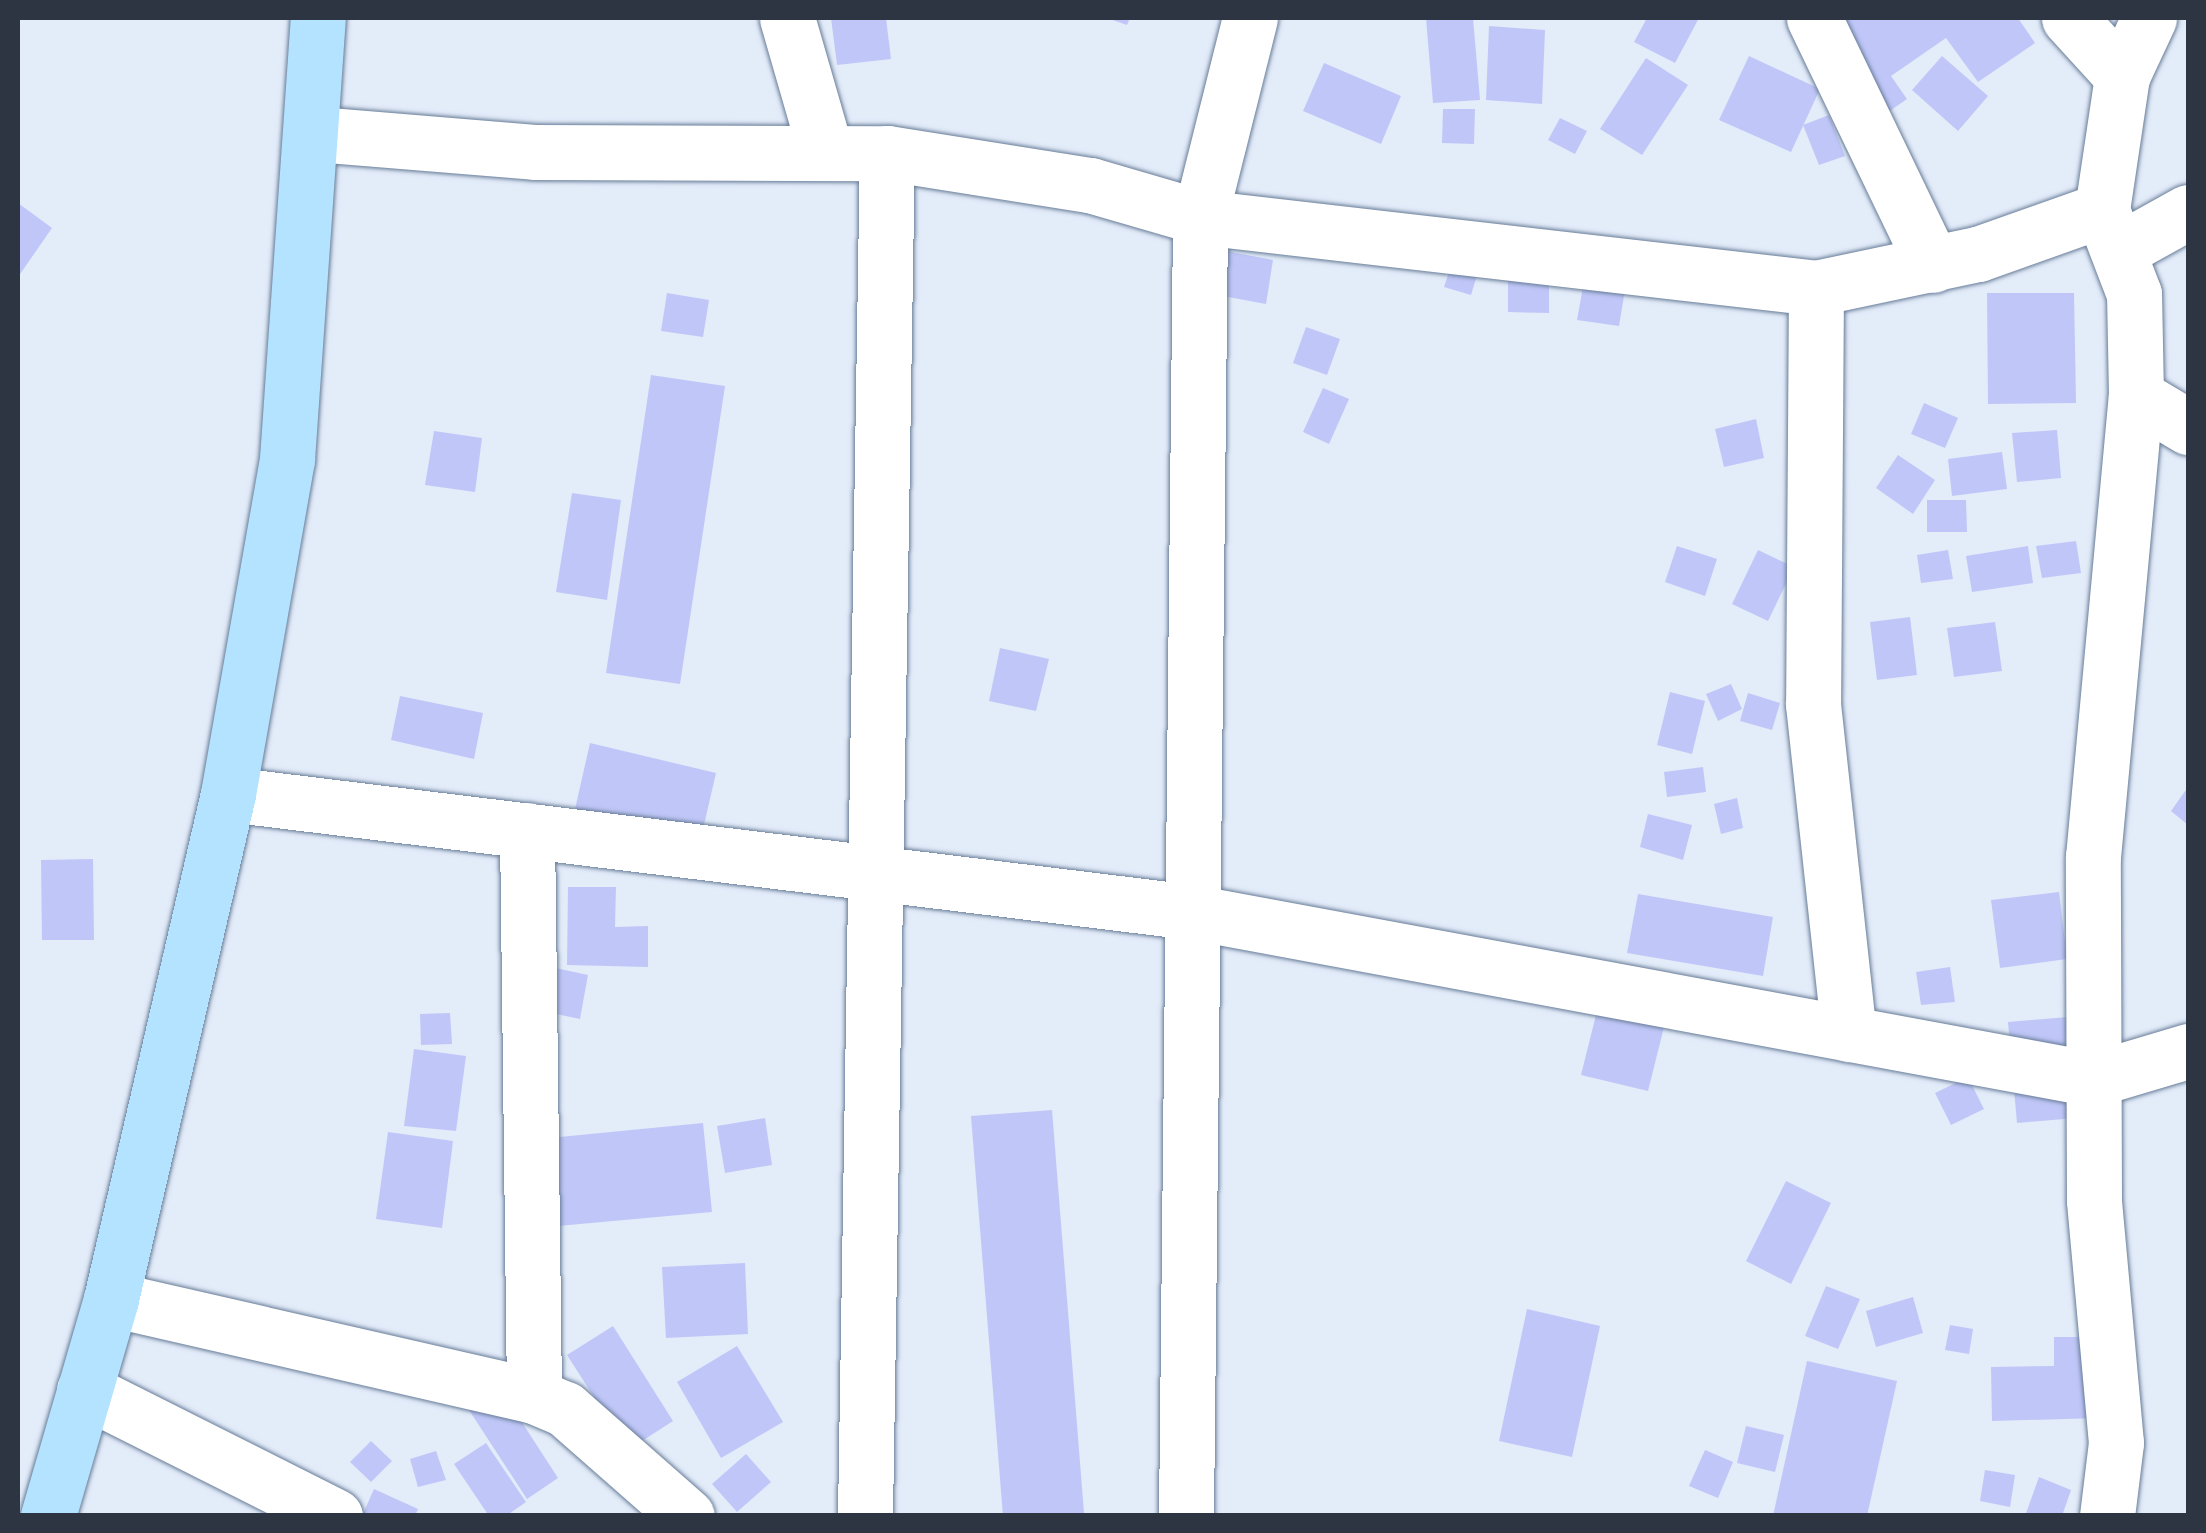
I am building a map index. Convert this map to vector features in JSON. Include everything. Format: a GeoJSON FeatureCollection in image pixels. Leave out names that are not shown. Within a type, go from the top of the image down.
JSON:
{"type":"FeatureCollection","features":[{"type":"Feature","properties":{"kind":"highway"},"geometry":{"type":"LineString","coordinates":[[48,1516],[110,1299],[228,794],[287,460],[316,134],[318,18]]}},
{"type":"Feature","properties":{"kind":"street"},"geometry":{"type":"LineString","coordinates":[[787,18],[825,150]]}},
{"type":"Feature","properties":{"kind":"street"},"geometry":{"type":"LineString","coordinates":[[1186,1516],[1200,217],[1250,18]]}},
{"type":"Feature","properties":{"kind":"street"},"geometry":{"type":"LineString","coordinates":[[1814,18],[1933,265]]}},
{"type":"Feature","properties":{"kind":"street"},"geometry":{"type":"LineString","coordinates":[[2069,18],[2122,76]]}},
{"type":"Feature","properties":{"kind":"street"},"geometry":{"type":"LineString","coordinates":[[2108,1516],[2116,1442],[2094,1200],[2092,857],[2136,396],[2113,229],[2122,76],[2149,18]]}},
{"type":"Feature","properties":{"kind":"street"},"geometry":{"type":"LineString","coordinates":[[316,134],[534,152],[887,153],[1090,185],[1200,217],[1816,288],[2188,212]]}},
{"type":"Feature","properties":{"kind":"street"},"geometry":{"type":"LineString","coordinates":[[865,1516],[887,153]]}},
{"type":"Feature","properties":{"kind":"street"},"geometry":{"type":"LineString","coordinates":[[1816,288],[1812,704],[1849,1034]]}},
{"type":"Feature","properties":{"kind":"street"},"geometry":{"type":"LineString","coordinates":[[2136,396],[2188,428]]}},
{"type":"Feature","properties":{"kind":"street"},"geometry":{"type":"LineString","coordinates":[[228,794],[1192,912],[2094,1078],[2188,1050]]}},
{"type":"Feature","properties":{"kind":"street"},"geometry":{"type":"LineString","coordinates":[[527,830],[534,1396]]}},
{"type":"Feature","properties":{"kind":"street"},"geometry":{"type":"LineString","coordinates":[[110,1299],[534,1396],[565,1409],[687,1516]]}},
{"type":"Feature","properties":{"kind":"street"},"geometry":{"type":"LineString","coordinates":[[84,1390],[336,1516]]}},
{"type":"Feature","properties":{"kind":"building"},"geometry":{"type":"Polygon","coordinates":[[[831,18],[886,18],[891,59],[837,65],[831,18]]]}},
{"type":"Feature","properties":{"kind":"building"},"geometry":{"type":"Polygon","coordinates":[[[1107,18],[1130,18],[1127,25],[1107,18]]]}},
{"type":"Feature","properties":{"kind":"building"},"geometry":{"type":"Polygon","coordinates":[[[1426,18],[1473,18],[1480,100],[1433,103],[1426,18]]]}},
{"type":"Feature","properties":{"kind":"building"},"geometry":{"type":"Polygon","coordinates":[[[1647,18],[1699,18],[1675,63],[1634,42],[1647,18]]]}},
{"type":"Feature","properties":{"kind":"building"},"geometry":{"type":"Polygon","coordinates":[[[1801,18],[2018,18],[2035,43],[1978,82],[1946,38],[1891,76],[1907,99],[1874,122],[1801,18]]]}},
{"type":"Feature","properties":{"kind":"building"},"geometry":{"type":"Polygon","coordinates":[[[1489,26],[1545,30],[1542,104],[1486,100],[1489,26]]]}},
{"type":"Feature","properties":{"kind":"building"},"geometry":{"type":"Polygon","coordinates":[[[1749,56],[1820,89],[1791,152],[1719,120],[1749,56]]]}},
{"type":"Feature","properties":{"kind":"building"},"geometry":{"type":"Polygon","coordinates":[[[1942,56],[1988,96],[1958,131],[1912,90],[1942,56]]]}},
{"type":"Feature","properties":{"kind":"building"},"geometry":{"type":"Polygon","coordinates":[[[1646,58],[1688,85],[1642,155],[1600,129],[1646,58]]]}},
{"type":"Feature","properties":{"kind":"building"},"geometry":{"type":"Polygon","coordinates":[[[1324,63],[1401,96],[1381,144],[1303,111],[1324,63]]]}},
{"type":"Feature","properties":{"kind":"building"},"geometry":{"type":"Polygon","coordinates":[[[1443,109],[1475,109],[1474,144],[1442,143],[1443,109]]]}},
{"type":"Feature","properties":{"kind":"building"},"geometry":{"type":"Polygon","coordinates":[[[1829,115],[1845,156],[1819,165],[1803,125],[1829,115]]]}},
{"type":"Feature","properties":{"kind":"building"},"geometry":{"type":"Polygon","coordinates":[[[1560,118],[1587,131],[1575,154],[1548,140],[1560,118]]]}},
{"type":"Feature","properties":{"kind":"building"},"geometry":{"type":"Polygon","coordinates":[[[18,203],[52,228],[18,277],[18,203]]]}},
{"type":"Feature","properties":{"kind":"building"},"geometry":{"type":"Polygon","coordinates":[[[1205,247],[1273,260],[1266,304],[1196,291],[1205,247]]]}},
{"type":"Feature","properties":{"kind":"building"},"geometry":{"type":"Polygon","coordinates":[[[1455,254],[1481,262],[1471,295],[1444,287],[1455,254]]]}},
{"type":"Feature","properties":{"kind":"building"},"geometry":{"type":"Polygon","coordinates":[[[1508,273],[1549,273],[1549,313],[1508,312],[1508,273]]]}},
{"type":"Feature","properties":{"kind":"building"},"geometry":{"type":"Polygon","coordinates":[[[1585,276],[1626,284],[1619,326],[1577,320],[1585,276]]]}},
{"type":"Feature","properties":{"kind":"building"},"geometry":{"type":"Polygon","coordinates":[[[667,293],[709,300],[703,337],[661,331],[667,293]]]}},
{"type":"Feature","properties":{"kind":"building"},"geometry":{"type":"Polygon","coordinates":[[[1987,293],[2074,293],[2076,403],[1988,404],[1987,293]]]}},
{"type":"Feature","properties":{"kind":"building"},"geometry":{"type":"Polygon","coordinates":[[[1306,327],[1340,339],[1327,375],[1293,363],[1306,327]]]}},
{"type":"Feature","properties":{"kind":"building"},"geometry":{"type":"Polygon","coordinates":[[[651,375],[725,386],[680,684],[606,673],[651,375]]]}},
{"type":"Feature","properties":{"kind":"building"},"geometry":{"type":"Polygon","coordinates":[[[1323,388],[1349,399],[1329,444],[1303,432],[1323,388]]]}},
{"type":"Feature","properties":{"kind":"building"},"geometry":{"type":"Polygon","coordinates":[[[1924,403],[1958,418],[1945,448],[1911,434],[1924,403]]]}},
{"type":"Feature","properties":{"kind":"building"},"geometry":{"type":"Polygon","coordinates":[[[1756,419],[1764,458],[1724,467],[1715,429],[1756,419]]]}},
{"type":"Feature","properties":{"kind":"building"},"geometry":{"type":"Polygon","coordinates":[[[2057,430],[2061,478],[2017,482],[2012,433],[2057,430]]]}},
{"type":"Feature","properties":{"kind":"building"},"geometry":{"type":"Polygon","coordinates":[[[434,431],[482,438],[475,492],[425,485],[434,431]]]}},
{"type":"Feature","properties":{"kind":"building"},"geometry":{"type":"Polygon","coordinates":[[[2002,452],[2007,489],[1952,496],[1948,459],[2002,452]]]}},
{"type":"Feature","properties":{"kind":"building"},"geometry":{"type":"Polygon","coordinates":[[[1898,455],[1935,480],[1913,514],[1876,488],[1898,455]]]}},
{"type":"Feature","properties":{"kind":"building"},"geometry":{"type":"Polygon","coordinates":[[[572,493],[621,500],[607,600],[556,592],[572,493]]]}},
{"type":"Feature","properties":{"kind":"building"},"geometry":{"type":"Polygon","coordinates":[[[1927,500],[1966,500],[1967,532],[1927,532],[1927,500]]]}},
{"type":"Feature","properties":{"kind":"building"},"geometry":{"type":"Polygon","coordinates":[[[2076,541],[2081,573],[2042,578],[2036,546],[2076,541]]]}},
{"type":"Feature","properties":{"kind":"building"},"geometry":{"type":"Polygon","coordinates":[[[1677,546],[1717,559],[1705,596],[1665,582],[1677,546]]]}},
{"type":"Feature","properties":{"kind":"building"},"geometry":{"type":"Polygon","coordinates":[[[2028,546],[2033,583],[1972,592],[1966,556],[2028,546]]]}},
{"type":"Feature","properties":{"kind":"building"},"geometry":{"type":"Polygon","coordinates":[[[1758,550],[1794,567],[1768,621],[1732,604],[1758,550]]]}},
{"type":"Feature","properties":{"kind":"building"},"geometry":{"type":"Polygon","coordinates":[[[1948,550],[1953,579],[1921,583],[1917,555],[1948,550]]]}},
{"type":"Feature","properties":{"kind":"building"},"geometry":{"type":"Polygon","coordinates":[[[1910,617],[1917,675],[1877,680],[1870,622],[1910,617]]]}},
{"type":"Feature","properties":{"kind":"building"},"geometry":{"type":"Polygon","coordinates":[[[1995,622],[2002,671],[1954,677],[1947,628],[1995,622]]]}},
{"type":"Feature","properties":{"kind":"building"},"geometry":{"type":"Polygon","coordinates":[[[1000,648],[1049,659],[1036,711],[989,701],[1000,648]]]}},
{"type":"Feature","properties":{"kind":"building"},"geometry":{"type":"Polygon","coordinates":[[[1731,684],[1742,709],[1718,721],[1706,694],[1731,684]]]}},
{"type":"Feature","properties":{"kind":"building"},"geometry":{"type":"Polygon","coordinates":[[[1670,692],[1705,701],[1692,754],[1657,745],[1670,692]]]}},
{"type":"Feature","properties":{"kind":"building"},"geometry":{"type":"Polygon","coordinates":[[[1748,693],[1780,703],[1772,730],[1740,721],[1748,693]]]}},
{"type":"Feature","properties":{"kind":"building"},"geometry":{"type":"Polygon","coordinates":[[[400,696],[483,713],[474,759],[391,740],[400,696]]]}},
{"type":"Feature","properties":{"kind":"building"},"geometry":{"type":"Polygon","coordinates":[[[590,743],[716,773],[694,868],[568,840],[590,743]]]}},
{"type":"Feature","properties":{"kind":"building"},"geometry":{"type":"Polygon","coordinates":[[[1703,767],[1706,792],[1667,797],[1664,772],[1703,767]]]}},
{"type":"Feature","properties":{"kind":"building"},"geometry":{"type":"Polygon","coordinates":[[[2188,787],[2188,825],[2171,811],[2188,787]]]}},
{"type":"Feature","properties":{"kind":"building"},"geometry":{"type":"Polygon","coordinates":[[[1737,798],[1743,828],[1721,834],[1714,804],[1737,798]]]}},
{"type":"Feature","properties":{"kind":"building"},"geometry":{"type":"Polygon","coordinates":[[[1648,814],[1692,825],[1683,860],[1640,847],[1648,814]]]}},
{"type":"Feature","properties":{"kind":"building"},"geometry":{"type":"Polygon","coordinates":[[[93,859],[94,940],[42,940],[41,860],[93,859]]]}},
{"type":"Feature","properties":{"kind":"building"},"geometry":{"type":"Polygon","coordinates":[[[568,887],[616,887],[615,927],[648,926],[648,967],[567,965],[568,887]]]}},
{"type":"Feature","properties":{"kind":"building"},"geometry":{"type":"Polygon","coordinates":[[[2059,892],[2067,959],[2000,968],[1991,900],[2059,892]]]}},
{"type":"Feature","properties":{"kind":"building"},"geometry":{"type":"Polygon","coordinates":[[[1638,894],[1773,917],[1763,976],[1627,953],[1638,894]]]}},
{"type":"Feature","properties":{"kind":"building"},"geometry":{"type":"Polygon","coordinates":[[[551,967],[588,975],[580,1019],[542,1011],[551,967]]]}},
{"type":"Feature","properties":{"kind":"building"},"geometry":{"type":"Polygon","coordinates":[[[1950,967],[1955,1002],[1921,1005],[1916,972],[1950,967]]]}},
{"type":"Feature","properties":{"kind":"building"},"geometry":{"type":"Polygon","coordinates":[[[1603,987],[1670,1003],[1648,1091],[1581,1075],[1603,987]]]}},
{"type":"Feature","properties":{"kind":"building"},"geometry":{"type":"Polygon","coordinates":[[[450,1013],[452,1044],[421,1045],[420,1014],[450,1013]]]}},
{"type":"Feature","properties":{"kind":"building"},"geometry":{"type":"Polygon","coordinates":[[[2068,1017],[2076,1118],[2017,1123],[2008,1022],[2068,1017]]]}},
{"type":"Feature","properties":{"kind":"building"},"geometry":{"type":"Polygon","coordinates":[[[414,1049],[466,1056],[456,1131],[404,1126],[414,1049]]]}},
{"type":"Feature","properties":{"kind":"building"},"geometry":{"type":"Polygon","coordinates":[[[1968,1077],[1984,1109],[1951,1125],[1935,1093],[1968,1077]]]}},
{"type":"Feature","properties":{"kind":"building"},"geometry":{"type":"Polygon","coordinates":[[[1052,1110],[1084,1513],[1003,1516],[971,1116],[1052,1110]]]}},
{"type":"Feature","properties":{"kind":"building"},"geometry":{"type":"Polygon","coordinates":[[[765,1118],[772,1165],[725,1173],[717,1126],[765,1118]]]}},
{"type":"Feature","properties":{"kind":"building"},"geometry":{"type":"Polygon","coordinates":[[[703,1123],[712,1212],[558,1226],[549,1138],[703,1123]]]}},
{"type":"Feature","properties":{"kind":"building"},"geometry":{"type":"Polygon","coordinates":[[[388,1132],[453,1141],[442,1228],[376,1219],[388,1132]]]}},
{"type":"Feature","properties":{"kind":"building"},"geometry":{"type":"Polygon","coordinates":[[[1786,1181],[1831,1203],[1791,1284],[1746,1261],[1786,1181]]]}},
{"type":"Feature","properties":{"kind":"building"},"geometry":{"type":"Polygon","coordinates":[[[745,1263],[748,1334],[666,1338],[662,1267],[745,1263]]]}},
{"type":"Feature","properties":{"kind":"building"},"geometry":{"type":"Polygon","coordinates":[[[1826,1286],[1860,1299],[1838,1349],[1805,1336],[1826,1286]]]}},
{"type":"Feature","properties":{"kind":"building"},"geometry":{"type":"Polygon","coordinates":[[[1913,1297],[1923,1333],[1876,1347],[1866,1311],[1913,1297]]]}},
{"type":"Feature","properties":{"kind":"building"},"geometry":{"type":"Polygon","coordinates":[[[1527,1309],[1600,1326],[1572,1457],[1499,1441],[1527,1309]]]}},
{"type":"Feature","properties":{"kind":"building"},"geometry":{"type":"Polygon","coordinates":[[[1950,1325],[1973,1329],[1969,1354],[1945,1350],[1950,1325]]]}},
{"type":"Feature","properties":{"kind":"building"},"geometry":{"type":"Polygon","coordinates":[[[613,1326],[673,1421],[628,1450],[567,1355],[613,1326]]]}},
{"type":"Feature","properties":{"kind":"building"},"geometry":{"type":"Polygon","coordinates":[[[2054,1337],[2096,1337],[2099,1418],[1992,1421],[1991,1367],[2054,1366],[2054,1337]]]}},
{"type":"Feature","properties":{"kind":"building"},"geometry":{"type":"Polygon","coordinates":[[[737,1346],[783,1422],[721,1458],[677,1382],[737,1346]]]}},
{"type":"Feature","properties":{"kind":"building"},"geometry":{"type":"Polygon","coordinates":[[[1807,1361],[1897,1381],[1867,1516],[1773,1516],[1807,1361]]]}},
{"type":"Feature","properties":{"kind":"building"},"geometry":{"type":"Polygon","coordinates":[[[501,1390],[558,1478],[527,1499],[469,1410],[501,1390]]]}},
{"type":"Feature","properties":{"kind":"building"},"geometry":{"type":"Polygon","coordinates":[[[1746,1426],[1784,1435],[1775,1472],[1737,1463],[1746,1426]]]}},
{"type":"Feature","properties":{"kind":"building"},"geometry":{"type":"Polygon","coordinates":[[[371,1441],[392,1461],[371,1482],[350,1462],[371,1441]]]}},
{"type":"Feature","properties":{"kind":"building"},"geometry":{"type":"Polygon","coordinates":[[[486,1443],[526,1502],[506,1516],[489,1516],[454,1464],[486,1443]]]}},
{"type":"Feature","properties":{"kind":"building"},"geometry":{"type":"Polygon","coordinates":[[[1705,1450],[1733,1462],[1718,1498],[1689,1486],[1705,1450]]]}},
{"type":"Feature","properties":{"kind":"building"},"geometry":{"type":"Polygon","coordinates":[[[436,1451],[446,1480],[418,1487],[410,1459],[436,1451]]]}},
{"type":"Feature","properties":{"kind":"building"},"geometry":{"type":"Polygon","coordinates":[[[746,1454],[771,1482],[737,1512],[712,1484],[746,1454]]]}},
{"type":"Feature","properties":{"kind":"building"},"geometry":{"type":"Polygon","coordinates":[[[1985,1470],[2015,1475],[2010,1507],[1980,1501],[1985,1470]]]}},
{"type":"Feature","properties":{"kind":"building"},"geometry":{"type":"Polygon","coordinates":[[[2039,1477],[2071,1490],[2062,1516],[2025,1516],[2039,1477]]]}},
{"type":"Feature","properties":{"kind":"building"},"geometry":{"type":"Polygon","coordinates":[[[374,1489],[418,1509],[415,1516],[362,1516],[374,1489]]]}}]}
